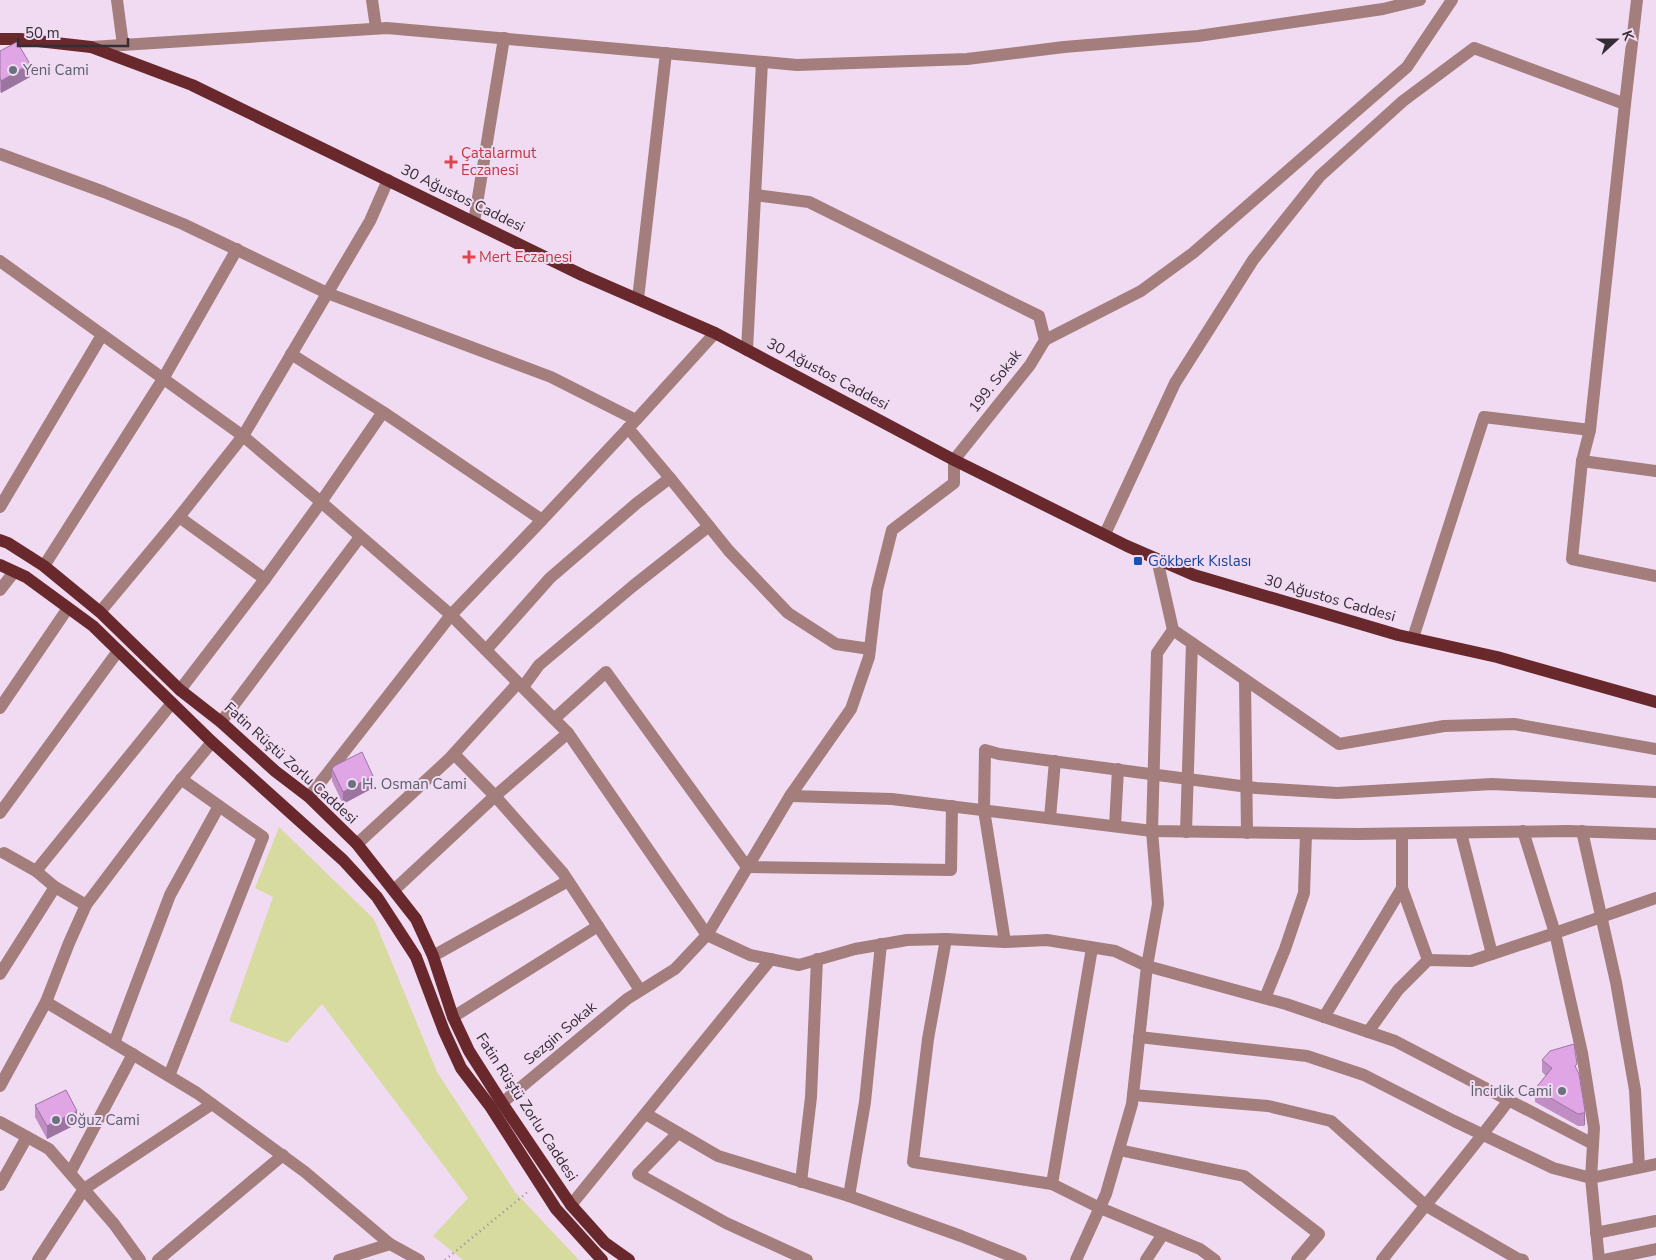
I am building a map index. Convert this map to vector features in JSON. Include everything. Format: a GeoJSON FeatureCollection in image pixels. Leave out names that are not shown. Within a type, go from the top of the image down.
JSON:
{"type":"FeatureCollection","features":[{"type":"Feature","properties":{"kind":"main road","name":"30 Ağustos Caddesi"},"geometry":{"type":"LineString","coordinates":[[0,39],[20,39],[91,47],[192,85],[582,275],[715,333],[954,460],[1157,559],[1194,575],[1413,638],[1497,657],[1656,702]]}},
{"type":"Feature","properties":{"kind":"main road","name":"Fatin Rüştü Zorlu Caddesi"},"geometry":{"type":"LineString","coordinates":[[0,540],[44,566],[100,612],[180,690],[221,722],[275,771],[309,797],[357,844],[416,919],[433,956],[454,1017],[469,1050],[502,1104],[571,1205],[605,1243],[629,1260]]}},
{"type":"Feature","properties":{"kind":"main road","name":"Fatin Rüştü Zorlu Caddesi"},"geometry":{"type":"LineString","coordinates":[[0,565],[26,577],[93,626],[212,742],[343,860],[377,896],[416,957],[444,1031],[461,1068],[490,1106],[556,1209],[602,1260]]}},
{"type":"Feature","properties":{"kind":"street"},"geometry":{"type":"LineString","coordinates":[[116,0],[123,45]]}},
{"type":"Feature","properties":{"kind":"street"},"geometry":{"type":"LineString","coordinates":[[372,0],[376,28]]}},
{"type":"Feature","properties":{"kind":"street"},"geometry":{"type":"LineString","coordinates":[[91,47],[387,28],[796,65],[967,59],[1064,47],[1198,36],[1383,9],[1420,0]]}},
{"type":"Feature","properties":{"kind":"street"},"geometry":{"type":"LineString","coordinates":[[755,195],[809,202],[1039,316],[1045,340],[1141,290],[1193,253],[1407,67],[1452,0]]}},
{"type":"Feature","properties":{"kind":"street"},"geometry":{"type":"LineString","coordinates":[[1637,0],[1590,430],[1582,461],[1572,559],[1656,576]]}},
{"type":"Feature","properties":{"kind":"street"},"geometry":{"type":"LineString","coordinates":[[474,222],[504,38]]}},
{"type":"Feature","properties":{"kind":"street"},"geometry":{"type":"LineString","coordinates":[[1105,534],[1175,383],[1253,260],[1320,176],[1403,101],[1474,48],[1625,104]]}},
{"type":"Feature","properties":{"kind":"street"},"geometry":{"type":"LineString","coordinates":[[638,300],[666,53]]}},
{"type":"Feature","properties":{"kind":"street"},"geometry":{"type":"LineString","coordinates":[[747,350],[762,62]]}},
{"type":"Feature","properties":{"kind":"street"},"geometry":{"type":"LineString","coordinates":[[0,154],[184,224],[327,293],[551,377],[632,424],[670,478],[729,551],[788,613],[836,644],[870,649]]}},
{"type":"Feature","properties":{"kind":"street"},"geometry":{"type":"LineString","coordinates":[[100,612],[243,436],[370,220],[388,180]]}},
{"type":"Feature","properties":{"kind":"street"},"geometry":{"type":"LineString","coordinates":[[44,566],[163,379],[237,250]]}},
{"type":"Feature","properties":{"kind":"street"},"geometry":{"type":"LineString","coordinates":[[0,261],[243,436],[452,615],[568,733],[707,935],[750,955],[799,965],[855,949],[907,940],[946,939],[1005,942],[1047,940],[1115,951],[1147,966],[1265,998],[1395,1042],[1593,1144]]}},
{"type":"Feature","properties":{"kind":"street"},"geometry":{"type":"LineString","coordinates":[[309,797],[452,615],[715,333]]}},
{"type":"Feature","properties":{"kind":"street"},"geometry":{"type":"LineString","coordinates":[[0,507],[102,335]]}},
{"type":"Feature","properties":{"kind":"street","name":"199. Sokak"},"geometry":{"type":"LineString","coordinates":[[954,460],[1030,365],[1045,340]]}},
{"type":"Feature","properties":{"kind":"street"},"geometry":{"type":"LineString","coordinates":[[291,354],[383,412],[542,520]]}},
{"type":"Feature","properties":{"kind":"street"},"geometry":{"type":"LineString","coordinates":[[180,690],[265,579],[383,412]]}},
{"type":"Feature","properties":{"kind":"street"},"geometry":{"type":"LineString","coordinates":[[1413,638],[1484,417],[1590,430]]}},
{"type":"Feature","properties":{"kind":"street","name":"Sezgin Sokak"},"geometry":{"type":"LineString","coordinates":[[502,1104],[627,999],[675,968],[707,935],[790,796],[851,709],[870,649],[877,590],[892,530],[954,483],[954,460]]}},
{"type":"Feature","properties":{"kind":"street"},"geometry":{"type":"LineString","coordinates":[[1582,461],[1656,471]]}},
{"type":"Feature","properties":{"kind":"street"},"geometry":{"type":"LineString","coordinates":[[486,650],[550,578],[670,478]]}},
{"type":"Feature","properties":{"kind":"street"},"geometry":{"type":"LineString","coordinates":[[179,517],[265,579]]}},
{"type":"Feature","properties":{"kind":"street"},"geometry":{"type":"LineString","coordinates":[[357,844],[454,754],[540,665],[633,586],[709,526]]}},
{"type":"Feature","properties":{"kind":"street"},"geometry":{"type":"LineString","coordinates":[[221,722],[360,537]]}},
{"type":"Feature","properties":{"kind":"street"},"geometry":{"type":"LineString","coordinates":[[1157,559],[1173,630],[1339,744],[1444,726],[1514,724],[1656,749]]}},
{"type":"Feature","properties":{"kind":"street"},"geometry":{"type":"LineString","coordinates":[[0,590],[14,572]]}},
{"type":"Feature","properties":{"kind":"street"},"geometry":{"type":"LineString","coordinates":[[0,708],[68,608]]}},
{"type":"Feature","properties":{"kind":"street"},"geometry":{"type":"LineString","coordinates":[[1076,1260],[1106,1194],[1132,1104],[1147,966],[1158,904],[1152,831],[1152,774],[1157,653],[1173,630]]}},
{"type":"Feature","properties":{"kind":"street"},"geometry":{"type":"LineString","coordinates":[[1186,832],[1192,643]]}},
{"type":"Feature","properties":{"kind":"street"},"geometry":{"type":"LineString","coordinates":[[0,813],[118,651]]}},
{"type":"Feature","properties":{"kind":"street"},"geometry":{"type":"LineString","coordinates":[[554,719],[606,672],[747,867],[950,870],[952,806]]}},
{"type":"Feature","properties":{"kind":"street"},"geometry":{"type":"LineString","coordinates":[[1245,680],[1247,832]]}},
{"type":"Feature","properties":{"kind":"street"},"geometry":{"type":"LineString","coordinates":[[36,871],[172,703]]}},
{"type":"Feature","properties":{"kind":"street"},"geometry":{"type":"LineString","coordinates":[[394,890],[494,796],[568,733]]}},
{"type":"Feature","properties":{"kind":"street"},"geometry":{"type":"LineString","coordinates":[[0,1086],[46,1002],[86,905],[181,779],[212,742]]}},
{"type":"Feature","properties":{"kind":"street"},"geometry":{"type":"LineString","coordinates":[[1005,942],[984,810],[985,750],[1247,787],[1337,793],[1492,784],[1656,792]]}},
{"type":"Feature","properties":{"kind":"street"},"geometry":{"type":"LineString","coordinates":[[454,754],[563,873],[640,990]]}},
{"type":"Feature","properties":{"kind":"street"},"geometry":{"type":"LineString","coordinates":[[1050,818],[1056,761]]}},
{"type":"Feature","properties":{"kind":"street"},"geometry":{"type":"LineString","coordinates":[[1115,826],[1118,769]]}},
{"type":"Feature","properties":{"kind":"street"},"geometry":{"type":"LineString","coordinates":[[169,1076],[263,837],[181,779]]}},
{"type":"Feature","properties":{"kind":"street"},"geometry":{"type":"LineString","coordinates":[[790,796],[892,798],[1152,831],[1306,834],[1582,831],[1656,834]]}},
{"type":"Feature","properties":{"kind":"street"},"geometry":{"type":"LineString","coordinates":[[114,1042],[170,894],[219,806]]}},
{"type":"Feature","properties":{"kind":"street"},"geometry":{"type":"LineString","coordinates":[[1523,831],[1555,933],[1582,1053],[1594,1128],[1591,1178],[1599,1260]]}},
{"type":"Feature","properties":{"kind":"street"},"geometry":{"type":"LineString","coordinates":[[1582,831],[1616,982],[1635,1090],[1639,1167]]}},
{"type":"Feature","properties":{"kind":"street"},"geometry":{"type":"LineString","coordinates":[[1461,832],[1492,954]]}},
{"type":"Feature","properties":{"kind":"street"},"geometry":{"type":"LineString","coordinates":[[1265,998],[1285,949],[1304,893],[1306,834]]}},
{"type":"Feature","properties":{"kind":"street"},"geometry":{"type":"LineString","coordinates":[[1402,834],[1402,888],[1428,960]]}},
{"type":"Feature","properties":{"kind":"street"},"geometry":{"type":"LineString","coordinates":[[1,854],[36,871],[55,887],[86,905]]}},
{"type":"Feature","properties":{"kind":"street"},"geometry":{"type":"LineString","coordinates":[[433,956],[568,880]]}},
{"type":"Feature","properties":{"kind":"street"},"geometry":{"type":"LineString","coordinates":[[0,974],[55,887]]}},
{"type":"Feature","properties":{"kind":"street"},"geometry":{"type":"LineString","coordinates":[[1324,1017],[1402,888]]}},
{"type":"Feature","properties":{"kind":"street"},"geometry":{"type":"LineString","coordinates":[[1368,1032],[1398,990],[1428,960],[1471,961],[1656,898]]}},
{"type":"Feature","properties":{"kind":"street"},"geometry":{"type":"LineString","coordinates":[[454,1017],[598,926]]}},
{"type":"Feature","properties":{"kind":"street"},"geometry":{"type":"LineString","coordinates":[[946,939],[928,1039],[913,1162],[1052,1184],[1100,1208],[1200,1249],[1215,1260]]}},
{"type":"Feature","properties":{"kind":"street"},"geometry":{"type":"LineString","coordinates":[[849,1196],[866,1102],[881,944]]}},
{"type":"Feature","properties":{"kind":"street"},"geometry":{"type":"LineString","coordinates":[[1052,1184],[1092,948]]}},
{"type":"Feature","properties":{"kind":"street"},"geometry":{"type":"LineString","coordinates":[[571,1205],[771,959]]}},
{"type":"Feature","properties":{"kind":"street"},"geometry":{"type":"LineString","coordinates":[[801,1182],[811,1097],[817,960]]}},
{"type":"Feature","properties":{"kind":"street"},"geometry":{"type":"LineString","coordinates":[[46,1002],[114,1042],[212,1104],[305,1172],[390,1244],[416,1259]]}},
{"type":"Feature","properties":{"kind":"street"},"geometry":{"type":"LineString","coordinates":[[1140,1037],[1307,1056],[1364,1075],[1553,1168],[1591,1178],[1656,1164]]}},
{"type":"Feature","properties":{"kind":"street"},"geometry":{"type":"LineString","coordinates":[[70,1173],[133,1054]]}},
{"type":"Feature","properties":{"kind":"street"},"geometry":{"type":"LineString","coordinates":[[1133,1095],[1268,1106],[1330,1121],[1425,1205],[1518,1259],[1523,1260]]}},
{"type":"Feature","properties":{"kind":"street"},"geometry":{"type":"LineString","coordinates":[[1383,1259],[1509,1100]]}},
{"type":"Feature","properties":{"kind":"street"},"geometry":{"type":"LineString","coordinates":[[38,1260],[84,1189],[212,1104]]}},
{"type":"Feature","properties":{"kind":"street"},"geometry":{"type":"LineString","coordinates":[[646,1114],[718,1156],[849,1196],[961,1236],[1021,1260]]}},
{"type":"Feature","properties":{"kind":"street"},"geometry":{"type":"LineString","coordinates":[[0,1122],[50,1149],[114,1224],[140,1260]]}},
{"type":"Feature","properties":{"kind":"street"},"geometry":{"type":"LineString","coordinates":[[678,1133],[638,1174],[726,1223],[807,1260]]}},
{"type":"Feature","properties":{"kind":"street"},"geometry":{"type":"LineString","coordinates":[[0,1185],[27,1137]]}},
{"type":"Feature","properties":{"kind":"street"},"geometry":{"type":"LineString","coordinates":[[1119,1150],[1244,1176],[1319,1234],[1297,1260]]}},
{"type":"Feature","properties":{"kind":"street"},"geometry":{"type":"LineString","coordinates":[[158,1260],[283,1155]]}},
{"type":"Feature","properties":{"kind":"street"},"geometry":{"type":"LineString","coordinates":[[1596,1232],[1656,1221]]}},
{"type":"Feature","properties":{"kind":"street"},"geometry":{"type":"LineString","coordinates":[[1146,1260],[1163,1234]]}},
{"type":"Feature","properties":{"kind":"street"},"geometry":{"type":"LineString","coordinates":[[339,1260],[390,1244]]}},
{"type":"Feature","properties":{"kind":"street"},"geometry":{"type":"LineString","coordinates":[[1603,1260],[1656,1249]]}},
{"type":"Feature","properties":{"kind":"path"},"geometry":{"type":"LineString","coordinates":[[445,1260],[538,1183]]}},
{"type":"Feature","properties":{"kind":"green space"},"geometry":{"type":"Polygon","coordinates":[[[279,827],[374,919],[437,1072],[515,1192],[579,1260],[463,1260],[433,1236],[468,1198],[322,1004],[287,1043],[229,1021],[273,897],[255,888],[279,827]]]}},
{"type":"Feature","properties":{"kind":"building"},"geometry":{"type":"Polygon","coordinates":[[[17,42],[30,64],[1,81],[0,51],[17,42]]]}},
{"type":"Feature","properties":{"kind":"building"},"geometry":{"type":"Polygon","coordinates":[[[362,752],[373,776],[343,792],[332,769],[334,766],[362,752]]]}},
{"type":"Feature","properties":{"kind":"building","name":"İncirlik Cami"},"geometry":{"type":"Polygon","coordinates":[[[1574,1044],[1577,1064],[1575,1066],[1579,1074],[1585,1111],[1578,1114],[1535,1089],[1552,1068],[1542,1060],[1550,1051],[1574,1044]]]}},
{"type":"Feature","properties":{"kind":"building"},"geometry":{"type":"Polygon","coordinates":[[[66,1090],[77,1111],[47,1126],[35,1105],[66,1090]]]}},
{"type":"Feature","properties":{"kind":"place","name":"Yeni Cami"},"geometry":{"type":"Point","coordinates":[13,70]}},
{"type":"Feature","properties":{"kind":"place","name":"Çatalarmut Eczanesi"},"geometry":{"type":"Point","coordinates":[451,162]}},
{"type":"Feature","properties":{"kind":"place","name":"Mert Eczanesi"},"geometry":{"type":"Point","coordinates":[469,257]}},
{"type":"Feature","properties":{"kind":"place","name":"Gökberk Kıslası"},"geometry":{"type":"Point","coordinates":[1138,561]}},
{"type":"Feature","properties":{"kind":"place","name":"H. Osman Cami"},"geometry":{"type":"Point","coordinates":[352,784]}},
{"type":"Feature","properties":{"kind":"place","name":"İncirlik Cami"},"geometry":{"type":"Point","coordinates":[1562,1091]}},
{"type":"Feature","properties":{"kind":"place","name":"Oğuz Cami"},"geometry":{"type":"Point","coordinates":[56,1120]}}]}
